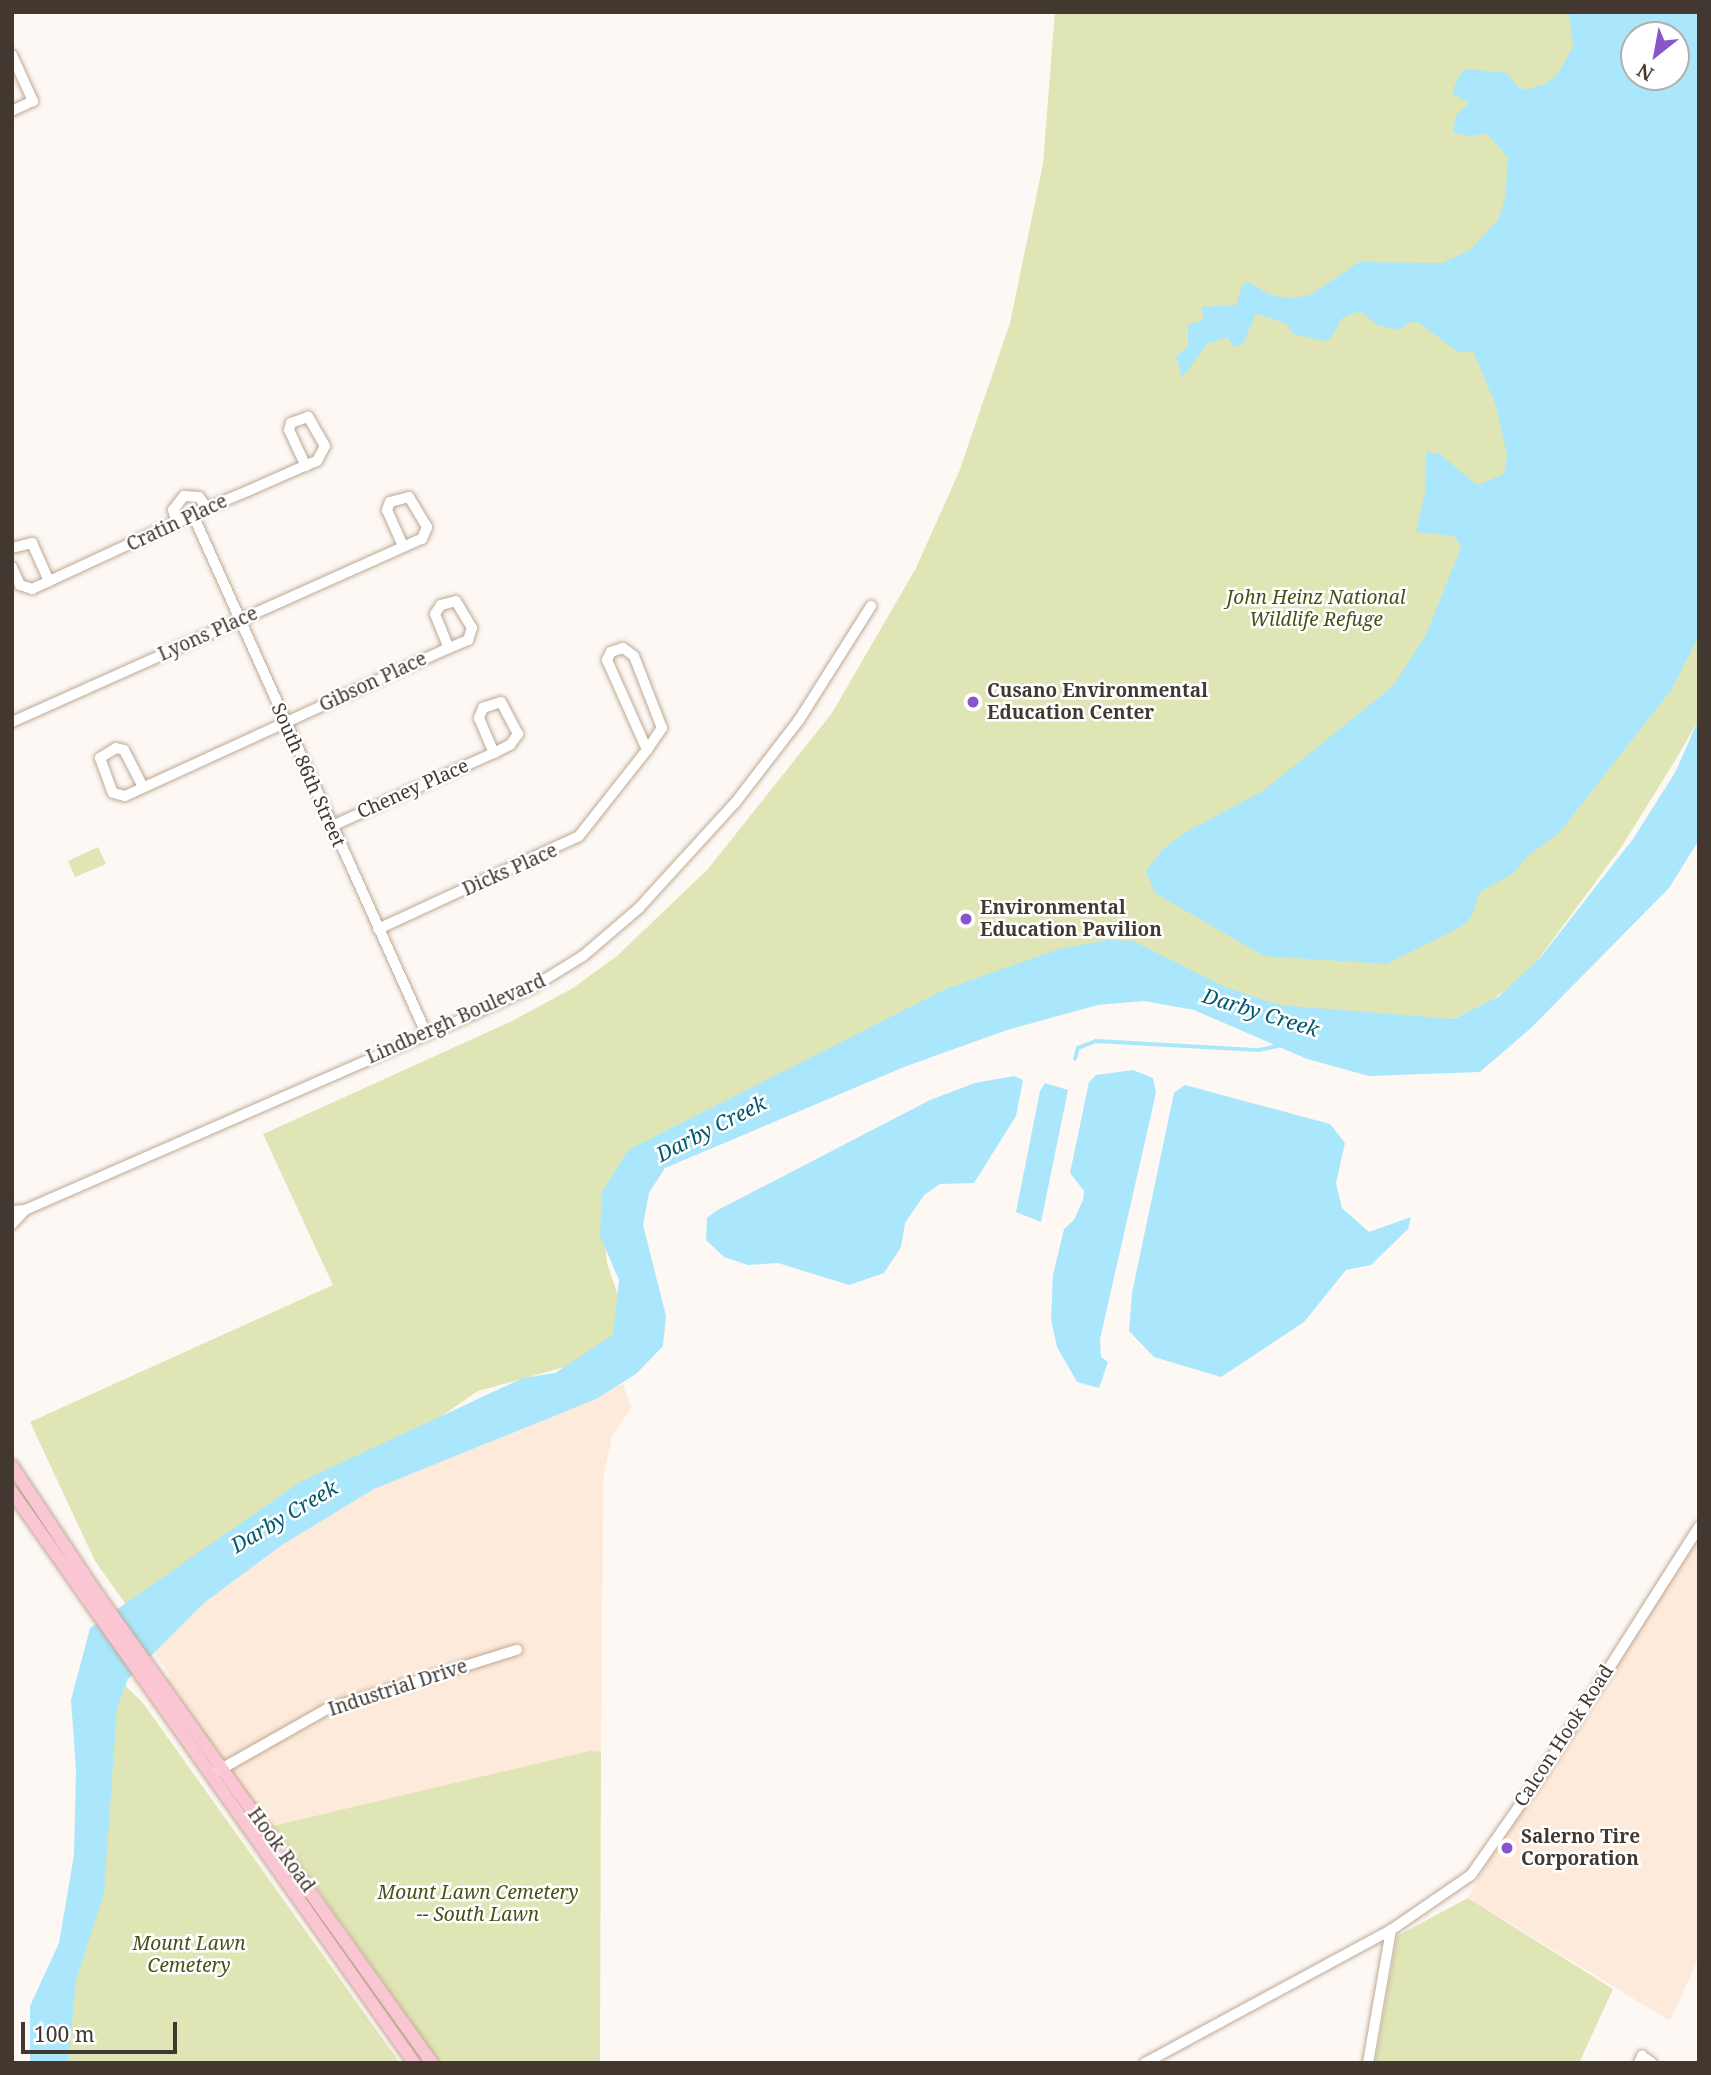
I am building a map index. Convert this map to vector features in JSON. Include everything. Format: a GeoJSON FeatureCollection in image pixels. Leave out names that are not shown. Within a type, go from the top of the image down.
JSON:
{"type":"FeatureCollection","features":[{"type":"Feature","properties":{"kind":"main road"},"geometry":{"type":"LineString","coordinates":[[12,1466],[90,1594]]}},
{"type":"Feature","properties":{"kind":"main road"},"geometry":{"type":"LineString","coordinates":[[12,1492],[124,1642]]}},
{"type":"Feature","properties":{"kind":"main road","name":"Hook Road"},"geometry":{"type":"LineString","coordinates":[[124,1642],[158,1677],[432,2063]]}},
{"type":"Feature","properties":{"kind":"main road","name":"Hook Road"},"geometry":{"type":"LineString","coordinates":[[124,1642],[147,1686],[414,2063]]}},
{"type":"Feature","properties":{"kind":"street"},"geometry":{"type":"LineString","coordinates":[[12,55],[33,101],[12,111]]}},
{"type":"Feature","properties":{"kind":"street","name":"Cratin Place"},"geometry":{"type":"LineString","coordinates":[[12,567],[24,589],[49,581],[306,466]]}},
{"type":"Feature","properties":{"kind":"street"},"geometry":{"type":"LineString","coordinates":[[177,523],[173,510],[184,496],[199,497],[207,508]]}},
{"type":"Feature","properties":{"kind":"street","name":"Lyons Place"},"geometry":{"type":"LineString","coordinates":[[12,722],[422,539],[427,532],[409,497],[390,502],[387,510],[403,546]]}},
{"type":"Feature","properties":{"kind":"street","name":"South 86th Street"},"geometry":{"type":"LineString","coordinates":[[193,515],[426,1033]]}},
{"type":"Feature","properties":{"kind":"street"},"geometry":{"type":"LineString","coordinates":[[12,548],[32,543],[49,581]]}},
{"type":"Feature","properties":{"kind":"street","name":"Lindbergh Boulevard"},"geometry":{"type":"LineString","coordinates":[[12,1211],[25,1210],[531,988],[583,956],[639,908],[736,803],[799,720],[870,606]]}},
{"type":"Feature","properties":{"kind":"street","name":"Gibson Place"},"geometry":{"type":"LineString","coordinates":[[143,787],[124,750],[116,748],[100,758],[116,796],[143,787],[449,648]]}},
{"type":"Feature","properties":{"kind":"street","name":"Dicks Place"},"geometry":{"type":"LineString","coordinates":[[378,929],[573,841],[647,750],[662,723],[634,656],[623,648],[611,652],[607,660],[647,750]]}},
{"type":"Feature","properties":{"kind":"street","name":"Cheney Place"},"geometry":{"type":"LineString","coordinates":[[332,826],[494,753],[510,745],[518,734],[501,702],[480,712],[494,753]]}},
{"type":"Feature","properties":{"kind":"street","name":"Lindbergh Boulevard"},"geometry":{"type":"LineString","coordinates":[[12,1224],[25,1210]]}},
{"type":"Feature","properties":{"kind":"street","name":"Calcon Hook Road"},"geometry":{"type":"LineString","coordinates":[[1145,2063],[1391,1930],[1471,1875],[1539,1778],[1699,1527]]}},
{"type":"Feature","properties":{"kind":"street","name":"Industrial Drive"},"geometry":{"type":"LineString","coordinates":[[211,1775],[327,1709],[517,1650]]}},
{"type":"Feature","properties":{"kind":"street"},"geometry":{"type":"LineString","coordinates":[[1368,2063],[1391,1930]]}},
{"type":"Feature","properties":{"kind":"street"},"geometry":{"type":"LineString","coordinates":[[1639,2063],[1642,2056],[1652,2063]]}},
{"type":"Feature","properties":{"kind":"shaded area"},"geometry":{"type":"Polygon","coordinates":[[[623,1384],[631,1408],[612,1436],[603,1479],[601,1752],[265,1828],[158,1677],[172,1678],[153,1651],[204,1603],[282,1545],[374,1489],[623,1384]]]}},
{"type":"Feature","properties":{"kind":"shaded area"},"geometry":{"type":"Polygon","coordinates":[[[1699,1528],[1699,1957],[1670,2021],[1468,1898],[1537,1771],[1699,1528]]]}},
{"type":"Feature","properties":{"kind":"green space","name":"John Heinz National Wildlife Refuge"},"geometry":{"type":"Polygon","coordinates":[[[1055,12],[1699,12],[1699,719],[1622,846],[1529,972],[1487,1004],[1435,1026],[1366,1030],[1230,994],[950,990],[629,1153],[606,1193],[602,1217],[607,1263],[620,1302],[621,1332],[572,1365],[478,1391],[408,1439],[293,1487],[127,1606],[95,1561],[30,1422],[333,1285],[263,1134],[512,1021],[573,988],[617,956],[708,869],[832,713],[916,568],[959,472],[1010,323],[1043,164],[1055,12]]]}},
{"type":"Feature","properties":{"kind":"green space"},"geometry":{"type":"Polygon","coordinates":[[[98,847],[106,864],[75,877],[68,861],[98,847]]]}},
{"type":"Feature","properties":{"kind":"green space","name":"Mount Lawn Cemetery"},"geometry":{"type":"Polygon","coordinates":[[[104,1665],[143,1703],[400,2063],[54,2063],[104,1665]]]}},
{"type":"Feature","properties":{"kind":"green space","name":"Mount Lawn Cemetery -- South Lawn"},"geometry":{"type":"Polygon","coordinates":[[[590,1751],[601,1752],[600,2063],[440,2063],[273,1826],[590,1751]]]}},
{"type":"Feature","properties":{"kind":"green space"},"geometry":{"type":"Polygon","coordinates":[[[1468,1898],[1613,1989],[1579,2063],[1375,2063],[1397,1936],[1468,1898]]]}},
{"type":"Feature","properties":{"kind":"water"},"geometry":{"type":"Polygon","coordinates":[[[1569,12],[1699,12],[1699,636],[1671,690],[1559,833],[1528,856],[1512,874],[1480,892],[1471,917],[1459,928],[1386,964],[1264,956],[1155,893],[1146,871],[1162,850],[1186,832],[1263,791],[1393,686],[1426,635],[1461,547],[1454,536],[1416,532],[1425,492],[1426,452],[1440,454],[1477,485],[1504,474],[1507,455],[1496,406],[1473,351],[1458,352],[1419,323],[1411,322],[1398,330],[1378,325],[1361,312],[1354,313],[1341,319],[1331,338],[1324,341],[1293,334],[1287,324],[1256,313],[1243,344],[1233,347],[1227,337],[1207,344],[1182,378],[1176,356],[1188,347],[1188,325],[1204,319],[1201,307],[1236,305],[1242,285],[1248,282],[1273,296],[1292,298],[1310,295],[1359,262],[1442,263],[1470,250],[1498,220],[1505,199],[1508,157],[1487,134],[1466,136],[1453,132],[1456,115],[1469,103],[1453,94],[1454,87],[1462,71],[1470,69],[1507,73],[1518,87],[1526,90],[1545,84],[1557,75],[1573,47],[1569,12]]]}},
{"type":"Feature","properties":{"kind":"water","name":"Darby Creek"},"geometry":{"type":"Polygon","coordinates":[[[1699,718],[1699,840],[1669,888],[1532,1027],[1480,1072],[1369,1076],[1307,1059],[1194,1010],[1144,1001],[1098,1005],[1007,1030],[904,1067],[665,1168],[649,1193],[643,1225],[666,1316],[663,1346],[636,1374],[596,1399],[374,1489],[282,1545],[204,1603],[128,1679],[117,1707],[104,1894],[76,1980],[68,2063],[30,2063],[30,2006],[59,1943],[74,1855],[76,1770],[71,1700],[90,1628],[300,1482],[523,1378],[555,1373],[613,1335],[619,1280],[600,1236],[602,1192],[628,1150],[946,989],[1059,949],[1108,940],[1133,941],[1225,987],[1279,1005],[1453,1019],[1498,997],[1540,958],[1633,839],[1676,771],[1699,718]]]}},
{"type":"Feature","properties":{"kind":"water"},"geometry":{"type":"Polygon","coordinates":[[[1133,1070],[1153,1078],[1156,1093],[1100,1339],[1101,1357],[1108,1362],[1099,1388],[1077,1382],[1057,1347],[1051,1320],[1053,1275],[1064,1229],[1074,1220],[1083,1200],[1084,1191],[1070,1173],[1089,1082],[1096,1075],[1133,1070]]]}},
{"type":"Feature","properties":{"kind":"water"},"geometry":{"type":"Polygon","coordinates":[[[1014,1076],[1023,1080],[1016,1116],[974,1183],[940,1184],[924,1195],[905,1223],[901,1247],[884,1273],[849,1285],[778,1263],[748,1265],[724,1257],[706,1240],[707,1218],[716,1211],[930,1100],[975,1083],[1014,1076]]]}},
{"type":"Feature","properties":{"kind":"water"},"geometry":{"type":"Polygon","coordinates":[[[1045,1083],[1068,1090],[1041,1222],[1016,1212],[1040,1091],[1045,1083]]]}},
{"type":"Feature","properties":{"kind":"water"},"geometry":{"type":"Polygon","coordinates":[[[1185,1085],[1330,1124],[1345,1143],[1336,1183],[1342,1208],[1369,1232],[1411,1217],[1408,1229],[1371,1265],[1346,1270],[1304,1322],[1221,1377],[1154,1357],[1129,1331],[1132,1293],[1174,1093],[1185,1085]]]}},
{"type":"Feature","properties":{"kind":"waterway"},"geometry":{"type":"LineString","coordinates":[[1075,1059],[1078,1048],[1096,1041],[1259,1050],[1282,1045]]}},
{"type":"Feature","properties":{"kind":"place","name":"Cusano Environmental Education Center"},"geometry":{"type":"Point","coordinates":[973,702]}},
{"type":"Feature","properties":{"kind":"place","name":"Environmental Education Pavilion"},"geometry":{"type":"Point","coordinates":[966,919]}},
{"type":"Feature","properties":{"kind":"place","name":"Salerno Tire Corporation"},"geometry":{"type":"Point","coordinates":[1507,1848]}}]}
